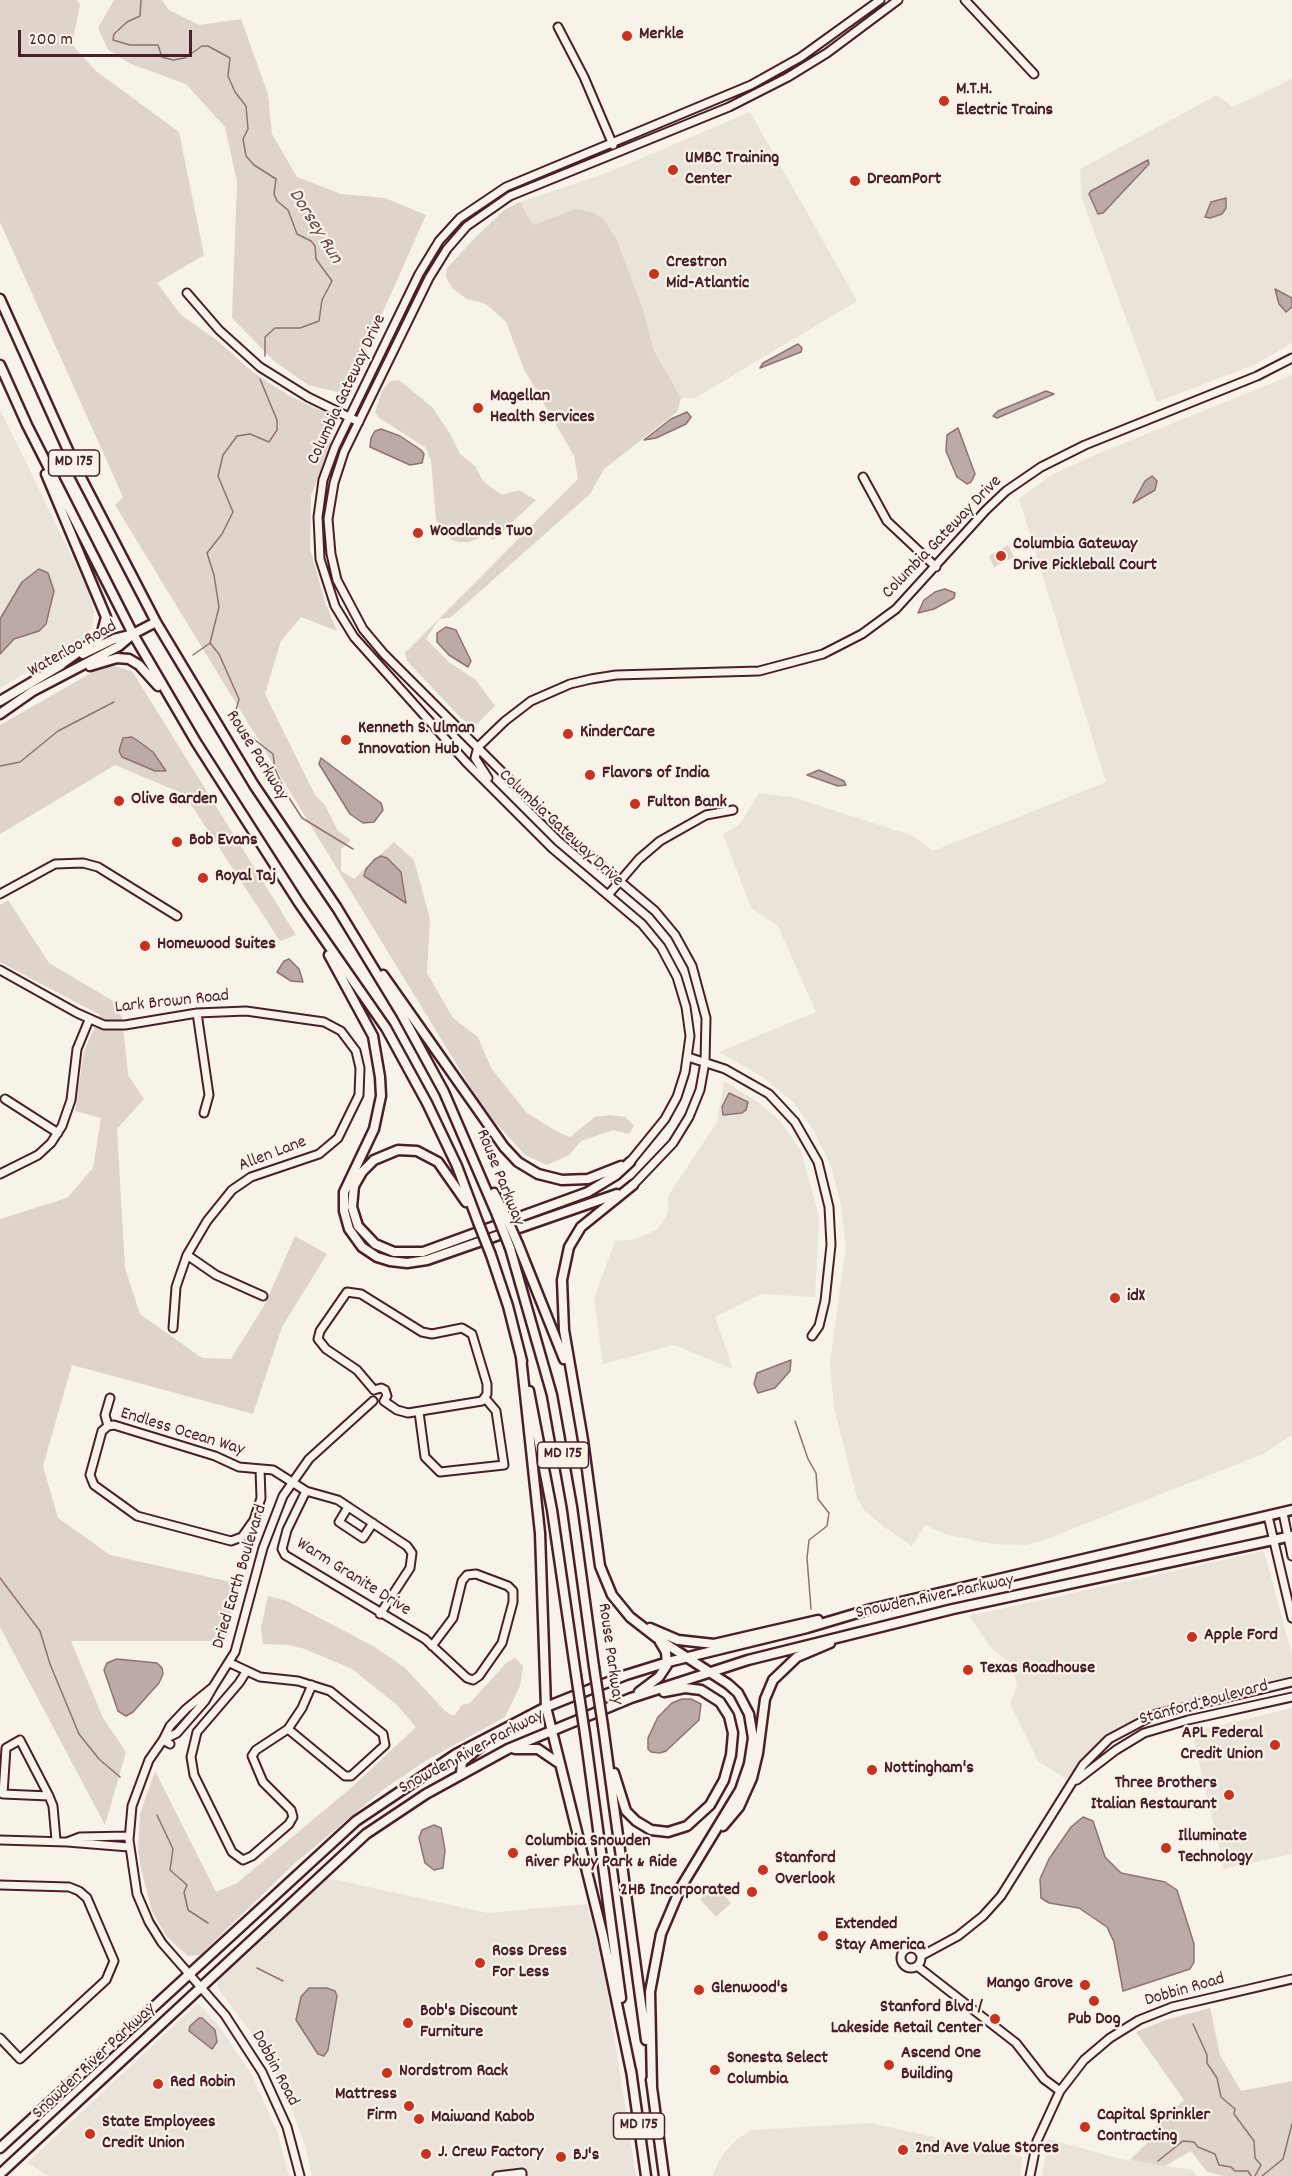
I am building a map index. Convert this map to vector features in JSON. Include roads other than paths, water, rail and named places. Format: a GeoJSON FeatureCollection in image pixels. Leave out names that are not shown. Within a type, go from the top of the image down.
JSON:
{"type":"FeatureCollection","features":[{"type":"Feature","properties":{"kind":"main road","name":"Rouse Parkway"},"geometry":{"type":"LineString","coordinates":[[0,299],[76,468],[156,622],[254,785],[337,909],[423,1052],[501,1213],[514,1246],[552,1395],[572,1507],[664,2176]]}},
{"type":"Feature","properties":{"kind":"main road","name":"Rouse Parkway"},"geometry":{"type":"LineString","coordinates":[[0,365],[27,425],[133,634],[173,704],[299,903],[386,1028],[457,1166],[490,1255],[508,1306],[521,1357],[552,1510],[646,2176]]}},
{"type":"Feature","properties":{"kind":"main road"},"geometry":{"type":"LineString","coordinates":[[27,425],[78,555],[106,618],[101,636],[56,668]]}},
{"type":"Feature","properties":{"kind":"main road","name":"Waterloo Road"},"geometry":{"type":"LineString","coordinates":[[0,701],[46,673],[114,639],[133,634],[156,622]]}},
{"type":"Feature","properties":{"kind":"main road","name":"Waterloo Road"},"geometry":{"type":"LineString","coordinates":[[0,714],[33,691],[119,646],[133,634]]}},
{"type":"Feature","properties":{"kind":"main road"},"geometry":{"type":"LineString","coordinates":[[62,676],[110,659],[123,658],[139,665],[173,704]]}},
{"type":"Feature","properties":{"kind":"main road"},"geometry":{"type":"LineString","coordinates":[[0,694],[26,680],[46,673]]}},
{"type":"Feature","properties":{"kind":"main road"},"geometry":{"type":"LineString","coordinates":[[299,903],[366,1019],[377,1052],[381,1096],[378,1116],[369,1142],[344,1192],[349,1229],[362,1247],[377,1257],[390,1261],[407,1263],[427,1260],[612,1197],[633,1185]]}},
{"type":"Feature","properties":{"kind":"main road"},"geometry":{"type":"LineString","coordinates":[[337,909],[504,1147],[518,1162],[550,1178],[576,1180],[599,1176],[630,1162]]}},
{"type":"Feature","properties":{"kind":"main road"},"geometry":{"type":"LineString","coordinates":[[478,1222],[446,1170],[432,1157],[417,1151],[398,1150],[382,1155],[367,1166],[354,1186],[352,1207],[363,1233],[384,1249],[411,1253],[437,1248],[588,1192],[616,1175],[630,1162]]}},
{"type":"Feature","properties":{"kind":"main road"},"geometry":{"type":"LineString","coordinates":[[633,1185],[581,1227],[565,1256],[562,1281],[562,1311],[600,1566],[612,1595],[630,1617],[657,1638],[728,1684],[743,1701],[749,1714],[753,1738],[746,1776],[716,1833],[676,1896],[656,1948],[650,1992],[652,2086]]}},
{"type":"Feature","properties":{"kind":"main road"},"geometry":{"type":"LineString","coordinates":[[514,1246],[555,1331],[576,1397]]}},
{"type":"Feature","properties":{"kind":"main road"},"geometry":{"type":"LineString","coordinates":[[521,1357],[540,1533],[546,1707],[603,1936],[632,2076]]}},
{"type":"Feature","properties":{"kind":"main road","name":"Snowden River Parkway"},"geometry":{"type":"LineString","coordinates":[[0,2148],[356,1821],[429,1771],[546,1707],[626,1675],[668,1662],[871,1609],[1292,1510]]}},
{"type":"Feature","properties":{"kind":"main road","name":"Snowden River Parkway"},"geometry":{"type":"LineString","coordinates":[[0,2174],[366,1834],[395,1813],[461,1773],[508,1749],[631,1698],[710,1671],[872,1628],[1290,1536]]}},
{"type":"Feature","properties":{"kind":"main road"},"geometry":{"type":"LineString","coordinates":[[630,1617],[676,1639],[714,1644],[871,1609]]}},
{"type":"Feature","properties":{"kind":"main road"},"geometry":{"type":"LineString","coordinates":[[716,1833],[731,1818],[749,1785],[756,1765],[765,1699],[779,1671],[796,1657],[872,1628]]}},
{"type":"Feature","properties":{"kind":"main road"},"geometry":{"type":"LineString","coordinates":[[631,1698],[660,1677],[668,1662],[657,1638]]}},
{"type":"Feature","properties":{"kind":"main road"},"geometry":{"type":"LineString","coordinates":[[603,1726],[626,1811],[651,1830],[668,1832],[679,1830],[695,1821],[718,1792],[728,1768],[733,1743],[729,1716],[713,1696],[692,1689],[678,1689],[631,1698]]}},
{"type":"Feature","properties":{"kind":"main road"},"geometry":{"type":"LineString","coordinates":[[461,1773],[462,1762],[467,1755],[527,1717]]}},
{"type":"Feature","properties":{"kind":"main road"},"geometry":{"type":"LineString","coordinates":[[508,1749],[538,1749],[551,1756],[560,1765]]}},
{"type":"Feature","properties":{"kind":"street","name":"Columbia Gateway Drive"},"geometry":{"type":"LineString","coordinates":[[630,1162],[650,1140],[673,1106],[682,1085],[688,1058],[690,1036],[686,1007],[670,960],[642,924],[552,848],[466,762],[364,650],[336,606],[320,559],[318,517],[328,463],[419,273],[450,229],[476,205],[506,187],[724,97],[783,68],[821,44],[880,0]]}},
{"type":"Feature","properties":{"kind":"street","name":"Columbia Gateway Drive"},"geometry":{"type":"LineString","coordinates":[[633,1185],[660,1160],[682,1130],[698,1096],[705,1062],[706,1018],[692,966],[665,922],[564,834],[373,642],[354,616],[337,580],[329,537],[330,501],[338,466],[429,278],[456,237],[481,214],[510,196],[729,107],[788,77],[826,53],[898,0]]}},
{"type":"Feature","properties":{"kind":"street"},"geometry":{"type":"LineString","coordinates":[[965,0],[1034,74]]}},
{"type":"Feature","properties":{"kind":"street"},"geometry":{"type":"LineString","coordinates":[[558,27],[584,77],[616,152]]}},
{"type":"Feature","properties":{"kind":"street"},"geometry":{"type":"LineString","coordinates":[[187,293],[219,330],[260,367],[308,397],[359,422]]}},
{"type":"Feature","properties":{"kind":"street","name":"Columbia Gateway Drive"},"geometry":{"type":"LineString","coordinates":[[478,747],[505,721],[531,701],[570,684],[616,675],[759,671],[823,654],[862,634],[887,616],[936,567],[986,510],[1006,491],[1041,467],[1085,445],[1257,376],[1292,358]]}},
{"type":"Feature","properties":{"kind":"street"},"geometry":{"type":"LineString","coordinates":[[863,477],[887,521],[936,567]]}},
{"type":"Feature","properties":{"kind":"street"},"geometry":{"type":"LineString","coordinates":[[478,747],[476,762],[503,797]]}},
{"type":"Feature","properties":{"kind":"street"},"geometry":{"type":"LineString","coordinates":[[608,895],[649,850],[672,833],[714,812],[733,810]]}},
{"type":"Feature","properties":{"kind":"street"},"geometry":{"type":"LineString","coordinates":[[0,894],[55,864],[83,862],[98,867],[177,916]]}},
{"type":"Feature","properties":{"kind":"street","name":"Lark Brown Road"},"geometry":{"type":"LineString","coordinates":[[0,970],[89,1020],[104,1024],[125,1025],[197,1013],[239,1010],[324,1022]]}},
{"type":"Feature","properties":{"kind":"street"},"geometry":{"type":"LineString","coordinates":[[197,1013],[209,1095],[204,1113]]}},
{"type":"Feature","properties":{"kind":"street"},"geometry":{"type":"LineString","coordinates":[[0,1174],[30,1161],[45,1149],[58,1133],[70,1107],[77,1049],[89,1020]]}},
{"type":"Feature","properties":{"kind":"street","name":"Allen Lane"},"geometry":{"type":"LineString","coordinates":[[173,1328],[176,1287],[187,1255],[207,1221],[237,1184],[319,1154],[338,1138],[359,1095],[360,1068],[356,1051],[346,1036],[324,1022]]}},
{"type":"Feature","properties":{"kind":"street"},"geometry":{"type":"LineString","coordinates":[[688,1058],[741,1076],[769,1094],[800,1128],[818,1162],[829,1208],[831,1245],[824,1309],[819,1326],[812,1336]]}},
{"type":"Feature","properties":{"kind":"street"},"geometry":{"type":"LineString","coordinates":[[5,1099],[58,1133]]}},
{"type":"Feature","properties":{"kind":"street"},"geometry":{"type":"LineString","coordinates":[[187,1255],[216,1275],[263,1296]]}},
{"type":"Feature","properties":{"kind":"street"},"geometry":{"type":"LineString","coordinates":[[374,1390],[357,1370],[326,1349],[318,1339],[320,1331],[347,1292],[361,1294],[422,1332],[432,1334],[462,1328],[470,1331],[487,1384],[485,1398],[496,1411],[504,1465],[440,1472],[430,1465],[425,1457],[419,1412]]}},
{"type":"Feature","properties":{"kind":"street"},"geometry":{"type":"LineString","coordinates":[[381,1388],[385,1390],[387,1396],[384,1401],[380,1403],[373,1401],[371,1395],[374,1390],[381,1388]]}},
{"type":"Feature","properties":{"kind":"street"},"geometry":{"type":"LineString","coordinates":[[108,1426],[105,1415],[110,1398]]}},
{"type":"Feature","properties":{"kind":"street"},"geometry":{"type":"LineString","coordinates":[[384,1401],[397,1410],[419,1412],[474,1404],[485,1398]]}},
{"type":"Feature","properties":{"kind":"street","name":"Dried Earth Boulevard"},"geometry":{"type":"LineString","coordinates":[[163,1740],[177,1733],[193,1716],[230,1663],[239,1641],[270,1526],[292,1481],[318,1450],[373,1401]]}},
{"type":"Feature","properties":{"kind":"street","name":"Endless Ocean Way"},"geometry":{"type":"LineString","coordinates":[[260,1469],[262,1489],[258,1510],[250,1528],[239,1539],[226,1541],[144,1519],[94,1485],[90,1479],[100,1435],[108,1426],[215,1456],[240,1467],[273,1470],[306,1491],[332,1498],[348,1507],[407,1546],[413,1557],[410,1568],[380,1614]]}},
{"type":"Feature","properties":{"kind":"street","name":"Warm Granite Drive"},"geometry":{"type":"LineString","coordinates":[[306,1491],[287,1530],[282,1549],[285,1555],[432,1646],[467,1678],[476,1679],[502,1642],[512,1609],[513,1591],[508,1586],[476,1574],[467,1575],[462,1581],[453,1618],[432,1646]]}},
{"type":"Feature","properties":{"kind":"street"},"geometry":{"type":"LineString","coordinates":[[348,1507],[339,1521],[363,1538],[373,1523]]}},
{"type":"Feature","properties":{"kind":"street"},"geometry":{"type":"LineString","coordinates":[[1282,1513],[1290,1536],[1292,1556]]}},
{"type":"Feature","properties":{"kind":"street"},"geometry":{"type":"LineString","coordinates":[[1268,1516],[1292,1618]]}},
{"type":"Feature","properties":{"kind":"street"},"geometry":{"type":"LineString","coordinates":[[230,1663],[260,1677],[312,1685],[330,1691],[383,1734],[385,1745],[351,1776],[345,1776],[288,1729]]}},
{"type":"Feature","properties":{"kind":"street"},"geometry":{"type":"LineString","coordinates":[[246,1672],[240,1683],[197,1732],[191,1757],[194,1775],[232,1852],[240,1859],[252,1856],[289,1824],[293,1817],[291,1810],[263,1782],[252,1760],[256,1750],[288,1729],[302,1708],[312,1685]]}},
{"type":"Feature","properties":{"kind":"street","name":"Stanford Boulevard"},"geometry":{"type":"LineString","coordinates":[[921,1956],[958,1936],[983,1916],[1000,1896],[1092,1754],[1109,1739],[1138,1721],[1185,1707],[1292,1682]]}},
{"type":"Feature","properties":{"kind":"street","name":"Dried Earth Boulevard"},"geometry":{"type":"LineString","coordinates":[[201,1986],[162,1943],[149,1922],[134,1880],[129,1836],[132,1806],[140,1780],[170,1726],[186,1709],[213,1687]]}},
{"type":"Feature","properties":{"kind":"street","name":"Stanford Boulevard"},"geometry":{"type":"LineString","coordinates":[[1069,1788],[1116,1750],[1144,1733],[1190,1719],[1292,1696]]}},
{"type":"Feature","properties":{"kind":"street"},"geometry":{"type":"LineString","coordinates":[[186,1709],[193,1716]]}},
{"type":"Feature","properties":{"kind":"street"},"geometry":{"type":"LineString","coordinates":[[49,1796],[3,1794],[6,1748],[20,1740],[49,1796],[55,1817],[56,1840]]}},
{"type":"Feature","properties":{"kind":"street"},"geometry":{"type":"LineString","coordinates":[[163,1740],[170,1744]]}},
{"type":"Feature","properties":{"kind":"street"},"geometry":{"type":"LineString","coordinates":[[67,1842],[81,1837],[129,1836]]}},
{"type":"Feature","properties":{"kind":"street"},"geometry":{"type":"LineString","coordinates":[[0,1840],[56,1840],[129,1847]]}},
{"type":"Feature","properties":{"kind":"street"},"geometry":{"type":"LineString","coordinates":[[0,1885],[69,1887],[79,1891],[87,1898],[114,1960],[106,1980],[20,2059],[0,2038]]}},
{"type":"Feature","properties":{"kind":"street"},"geometry":{"type":"LineString","coordinates":[[917,1966],[921,1956],[917,1950],[909,1948],[900,1957],[906,1968],[917,1966],[1016,2043],[1040,2073],[1060,2091]]}},
{"type":"Feature","properties":{"kind":"street","name":"Dobbin Road"},"geometry":{"type":"LineString","coordinates":[[1030,2176],[1037,2141],[1060,2091],[1095,2049],[1139,2020],[1172,2007],[1292,1979]]}},
{"type":"Feature","properties":{"kind":"street","name":"Dobbin Road"},"geometry":{"type":"LineString","coordinates":[[201,1986],[241,2038],[262,2072],[287,2127],[300,2176]]}},
{"type":"Feature","properties":{"kind":"street"},"geometry":{"type":"LineString","coordinates":[[497,2176],[522,2173],[522,2176]]}},
{"type":"Feature","properties":{"kind":"waterway","name":"Dorsey Run"},"geometry":{"type":"LineString","coordinates":[[141,0],[140,16],[127,22],[114,34],[113,40],[130,45],[158,45],[162,57],[173,60],[185,58],[202,46],[208,46],[230,58],[228,76],[235,92],[246,106],[248,129],[243,139],[246,156],[254,165],[276,179],[274,194],[277,201],[288,210],[297,234],[311,241],[315,246],[316,259],[332,281],[322,300],[319,321],[300,328],[275,328],[265,337],[265,356]]}},
{"type":"Feature","properties":{"kind":"waterway","name":"Dorsey Run"},"geometry":{"type":"LineString","coordinates":[[193,655],[210,643],[219,607],[214,575],[207,553],[222,534],[233,512],[218,476],[223,455],[237,436],[250,434],[269,442],[277,430],[277,420],[260,379]]}},
{"type":"Feature","properties":{"kind":"waterway"},"geometry":{"type":"LineString","coordinates":[[210,643],[219,654],[239,699],[236,710],[237,726],[273,754],[275,769],[286,793],[302,818],[353,849]]}},
{"type":"Feature","properties":{"kind":"waterway","name":"Dorsey Run"},"geometry":{"type":"LineString","coordinates":[[0,766],[20,762],[58,731],[114,702]]}},
{"type":"Feature","properties":{"kind":"waterway"},"geometry":{"type":"LineString","coordinates":[[795,1421],[808,1459],[816,1473],[818,1499],[829,1513],[827,1526],[809,1540],[807,1558],[811,1609]]}},
{"type":"Feature","properties":{"kind":"waterway"},"geometry":{"type":"LineString","coordinates":[[0,1578],[40,1631],[50,1664],[79,1734],[99,1759],[120,1777]]}},
{"type":"Feature","properties":{"kind":"waterway"},"geometry":{"type":"LineString","coordinates":[[157,1815],[173,1849],[170,1870],[187,1885],[184,1892],[188,1910],[208,1923]]}},
{"type":"Feature","properties":{"kind":"waterway"},"geometry":{"type":"LineString","coordinates":[[257,1968],[283,1981]]}},
{"type":"Feature","properties":{"kind":"waterway"},"geometry":{"type":"LineString","coordinates":[[1193,2024],[1207,2055],[1207,2063],[1217,2078],[1221,2097],[1235,2109],[1234,2114],[1254,2141],[1255,2158],[1261,2165],[1255,2176]]}},
{"type":"Feature","properties":{"kind":"waterway"},"geometry":{"type":"LineString","coordinates":[[1262,2176],[1283,2159],[1292,2124]]}},
{"type":"Feature","properties":{"kind":"waterway"},"geometry":{"type":"LineString","coordinates":[[1158,2161],[1183,2141],[1194,2142],[1198,2147],[1215,2154],[1219,2165],[1231,2167],[1235,2171],[1248,2171],[1251,2176]]}},
{"type":"Feature","properties":{"kind":"place","name":"Merkle"},"geometry":{"type":"Point","coordinates":[627,36]}},
{"type":"Feature","properties":{"kind":"place","name":"M.T.H. Electric Trains"},"geometry":{"type":"Point","coordinates":[944,101]}},
{"type":"Feature","properties":{"kind":"place","name":"UMBC Training Center"},"geometry":{"type":"Point","coordinates":[673,170]}},
{"type":"Feature","properties":{"kind":"place","name":"DreamPort"},"geometry":{"type":"Point","coordinates":[855,181]}},
{"type":"Feature","properties":{"kind":"place","name":"Crestron Mid-Atlantic"},"geometry":{"type":"Point","coordinates":[654,274]}},
{"type":"Feature","properties":{"kind":"place","name":"Magellan Health Services"},"geometry":{"type":"Point","coordinates":[478,408]}},
{"type":"Feature","properties":{"kind":"place","name":"Woodlands Two"},"geometry":{"type":"Point","coordinates":[418,533]}},
{"type":"Feature","properties":{"kind":"place","name":"Columbia Gateway Drive Pickleball Court"},"geometry":{"type":"Point","coordinates":[1001,556]}},
{"type":"Feature","properties":{"kind":"place","name":"KinderCare"},"geometry":{"type":"Point","coordinates":[568,734]}},
{"type":"Feature","properties":{"kind":"place","name":"Kenneth S. Ulman Innovation Hub"},"geometry":{"type":"Point","coordinates":[346,740]}},
{"type":"Feature","properties":{"kind":"place","name":"Flavors of India"},"geometry":{"type":"Point","coordinates":[590,775]}},
{"type":"Feature","properties":{"kind":"place","name":"Olive Garden"},"geometry":{"type":"Point","coordinates":[119,801]}},
{"type":"Feature","properties":{"kind":"place","name":"Fulton Bank"},"geometry":{"type":"Point","coordinates":[635,804]}},
{"type":"Feature","properties":{"kind":"place","name":"Bob Evans"},"geometry":{"type":"Point","coordinates":[177,842]}},
{"type":"Feature","properties":{"kind":"place","name":"Royal Taj"},"geometry":{"type":"Point","coordinates":[203,878]}},
{"type":"Feature","properties":{"kind":"place","name":"Homewood Suites"},"geometry":{"type":"Point","coordinates":[145,946]}},
{"type":"Feature","properties":{"kind":"place","name":"idX"},"geometry":{"type":"Point","coordinates":[1115,1298]}},
{"type":"Feature","properties":{"kind":"place","name":"Apple Ford"},"geometry":{"type":"Point","coordinates":[1192,1637]}},
{"type":"Feature","properties":{"kind":"place","name":"Texas Roadhouse"},"geometry":{"type":"Point","coordinates":[968,1670]}},
{"type":"Feature","properties":{"kind":"place","name":"APL Federal Credit Union"},"geometry":{"type":"Point","coordinates":[1275,1745]}},
{"type":"Feature","properties":{"kind":"place","name":"Nottingham's"},"geometry":{"type":"Point","coordinates":[872,1770]}},
{"type":"Feature","properties":{"kind":"place","name":"Three Brothers Italian Restaurant"},"geometry":{"type":"Point","coordinates":[1229,1795]}},
{"type":"Feature","properties":{"kind":"place","name":"Illuminate Technology"},"geometry":{"type":"Point","coordinates":[1166,1848]}},
{"type":"Feature","properties":{"kind":"place","name":"Columbia Snowden River Pkwy Park & Ride"},"geometry":{"type":"Point","coordinates":[513,1853]}},
{"type":"Feature","properties":{"kind":"place","name":"Stanford Overlook"},"geometry":{"type":"Point","coordinates":[763,1870]}},
{"type":"Feature","properties":{"kind":"place","name":"2HB Incorporated"},"geometry":{"type":"Point","coordinates":[752,1892]}},
{"type":"Feature","properties":{"kind":"place","name":"Extended Stay America"},"geometry":{"type":"Point","coordinates":[823,1936]}},
{"type":"Feature","properties":{"kind":"place","name":"Ross Dress For Less"},"geometry":{"type":"Point","coordinates":[480,1963]}},
{"type":"Feature","properties":{"kind":"place","name":"Mango Grove"},"geometry":{"type":"Point","coordinates":[1085,1985]}},
{"type":"Feature","properties":{"kind":"place","name":"Glenwood's"},"geometry":{"type":"Point","coordinates":[699,1990]}},
{"type":"Feature","properties":{"kind":"place","name":"Pub Dog"},"geometry":{"type":"Point","coordinates":[1094,2001]}},
{"type":"Feature","properties":{"kind":"place","name":"Stanford Blvd / Lakeside Retail Center"},"geometry":{"type":"Point","coordinates":[995,2019]}},
{"type":"Feature","properties":{"kind":"place","name":"Bob's Discount Furniture"},"geometry":{"type":"Point","coordinates":[408,2023]}},
{"type":"Feature","properties":{"kind":"place","name":"Ascend One Building"},"geometry":{"type":"Point","coordinates":[889,2065]}},
{"type":"Feature","properties":{"kind":"place","name":"Sonesta Select Columbia"},"geometry":{"type":"Point","coordinates":[715,2070]}},
{"type":"Feature","properties":{"kind":"place","name":"Nordstrom Rack"},"geometry":{"type":"Point","coordinates":[387,2073]}},
{"type":"Feature","properties":{"kind":"place","name":"Red Robin"},"geometry":{"type":"Point","coordinates":[158,2084]}},
{"type":"Feature","properties":{"kind":"place","name":"Mattress Firm"},"geometry":{"type":"Point","coordinates":[409,2106]}},
{"type":"Feature","properties":{"kind":"place","name":"Maiwand Kabob"},"geometry":{"type":"Point","coordinates":[419,2119]}},
{"type":"Feature","properties":{"kind":"place","name":"Capital Sprinkler Contracting"},"geometry":{"type":"Point","coordinates":[1085,2127]}},
{"type":"Feature","properties":{"kind":"place","name":"State Employees Credit Union"},"geometry":{"type":"Point","coordinates":[90,2134]}},
{"type":"Feature","properties":{"kind":"place","name":"2nd Ave Value Stores"},"geometry":{"type":"Point","coordinates":[903,2150]}},
{"type":"Feature","properties":{"kind":"place","name":"J. Crew Factory"},"geometry":{"type":"Point","coordinates":[426,2154]}},
{"type":"Feature","properties":{"kind":"place","name":"BJ's"},"geometry":{"type":"Point","coordinates":[561,2157]}}]}
